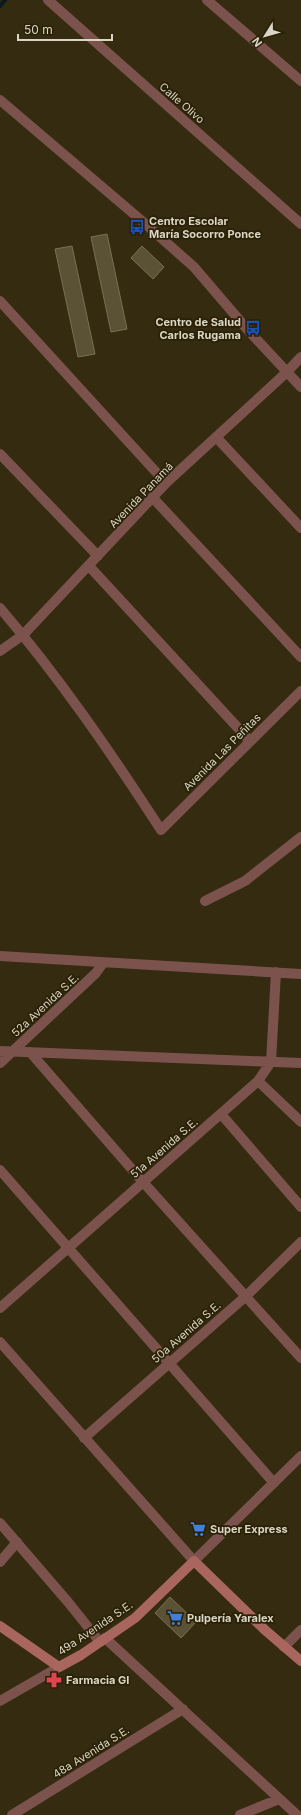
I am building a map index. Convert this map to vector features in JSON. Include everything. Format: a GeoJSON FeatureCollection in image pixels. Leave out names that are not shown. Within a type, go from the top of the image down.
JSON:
{"type":"FeatureCollection","features":[{"type":"Feature","properties":{"kind":"street"},"geometry":{"type":"LineString","coordinates":[[207,0],[301,81]]}},
{"type":"Feature","properties":{"kind":"street","name":"Calle Olivo"},"geometry":{"type":"LineString","coordinates":[[50,1],[301,224]]}},
{"type":"Feature","properties":{"kind":"street"},"geometry":{"type":"LineString","coordinates":[[0,100],[142,221],[194,268],[301,387]]}},
{"type":"Feature","properties":{"kind":"street"},"geometry":{"type":"LineString","coordinates":[[0,301],[166,483]]}},
{"type":"Feature","properties":{"kind":"street","name":"Avenida Panamá"},"geometry":{"type":"LineString","coordinates":[[0,652],[23,634],[166,483],[287,372],[301,357]]}},
{"type":"Feature","properties":{"kind":"street"},"geometry":{"type":"LineString","coordinates":[[216,437],[301,528]]}},
{"type":"Feature","properties":{"kind":"street"},"geometry":{"type":"LineString","coordinates":[[0,454],[98,556]]}},
{"type":"Feature","properties":{"kind":"street"},"geometry":{"type":"LineString","coordinates":[[153,498],[301,657]]}},
{"type":"Feature","properties":{"kind":"street"},"geometry":{"type":"LineString","coordinates":[[89,566],[250,741]]}},
{"type":"Feature","properties":{"kind":"street"},"geometry":{"type":"LineString","coordinates":[[0,608],[23,634]]}},
{"type":"Feature","properties":{"kind":"street","name":"Avenida Las Peñitas"},"geometry":{"type":"LineString","coordinates":[[23,634],[109,750],[161,830],[301,691]]}},
{"type":"Feature","properties":{"kind":"street"},"geometry":{"type":"LineString","coordinates":[[205,901],[246,881],[301,837]]}},
{"type":"Feature","properties":{"kind":"street"},"geometry":{"type":"LineString","coordinates":[[0,956],[301,974]]}},
{"type":"Feature","properties":{"kind":"street","name":"52a Avenida S.E."},"geometry":{"type":"LineString","coordinates":[[0,1063],[96,973],[103,963]]}},
{"type":"Feature","properties":{"kind":"street"},"geometry":{"type":"LineString","coordinates":[[271,1062],[276,972]]}},
{"type":"Feature","properties":{"kind":"street"},"geometry":{"type":"LineString","coordinates":[[0,1051],[301,1064]]}},
{"type":"Feature","properties":{"kind":"street"},"geometry":{"type":"LineString","coordinates":[[30,1052],[143,1182],[301,1358]]}},
{"type":"Feature","properties":{"kind":"street","name":"51a Avenida S.E."},"geometry":{"type":"LineString","coordinates":[[0,1308],[258,1081],[271,1062]]}},
{"type":"Feature","properties":{"kind":"street"},"geometry":{"type":"LineString","coordinates":[[258,1081],[301,1122]]}},
{"type":"Feature","properties":{"kind":"street"},"geometry":{"type":"LineString","coordinates":[[221,1114],[301,1207]]}},
{"type":"Feature","properties":{"kind":"street"},"geometry":{"type":"LineString","coordinates":[[0,1170],[274,1483]]}},
{"type":"Feature","properties":{"kind":"street","name":"50a Avenida S.E."},"geometry":{"type":"LineString","coordinates":[[84,1438],[245,1297],[301,1242]]}},
{"type":"Feature","properties":{"kind":"street"},"geometry":{"type":"LineString","coordinates":[[0,1342],[194,1562],[284,1647],[301,1661]]}},
{"type":"Feature","properties":{"kind":"street"},"geometry":{"type":"LineString","coordinates":[[194,1562],[301,1456]]}},
{"type":"Feature","properties":{"kind":"street"},"geometry":{"type":"LineString","coordinates":[[0,1523],[103,1640],[183,1709],[297,1815]]}},
{"type":"Feature","properties":{"kind":"street"},"geometry":{"type":"LineString","coordinates":[[0,1562],[16,1542]]}},
{"type":"Feature","properties":{"kind":"street","name":"49a Avenida S.E."},"geometry":{"type":"LineString","coordinates":[[0,1701],[81,1655],[135,1618],[194,1562]]}},
{"type":"Feature","properties":{"kind":"street"},"geometry":{"type":"LineString","coordinates":[[0,1626],[59,1667]]}},
{"type":"Feature","properties":{"kind":"street"},"geometry":{"type":"LineString","coordinates":[[284,1647],[301,1630]]}},
{"type":"Feature","properties":{"kind":"street","name":"48a Avenida S.E."},"geometry":{"type":"LineString","coordinates":[[12,1815],[183,1709]]}},
{"type":"Feature","properties":{"kind":"street"},"geometry":{"type":"LineString","coordinates":[[240,1815],[279,1799]]}},
{"type":"Feature","properties":{"kind":"building"},"geometry":{"type":"Polygon","coordinates":[[[107,234],[127,329],[111,332],[91,237],[107,234]]]}},
{"type":"Feature","properties":{"kind":"building"},"geometry":{"type":"Polygon","coordinates":[[[72,246],[95,354],[78,357],[55,249],[72,246]]]}},
{"type":"Feature","properties":{"kind":"building"},"geometry":{"type":"Polygon","coordinates":[[[142,246],[164,267],[153,279],[131,258],[142,246]]]}},
{"type":"Feature","properties":{"kind":"building","name":"Pulpería Yaralex"},"geometry":{"type":"Polygon","coordinates":[[[170,1597],[196,1622],[181,1638],[155,1613],[170,1597]]]}},
{"type":"Feature","properties":{"kind":"waterway"},"geometry":{"type":"LineString","coordinates":[[0,6],[5,0]]}},
{"type":"Feature","properties":{"kind":"place","name":"Centro Escolar María Socorro Ponce"},"geometry":{"type":"Point","coordinates":[137,227]}},
{"type":"Feature","properties":{"kind":"place","name":"Centro de Salud Carlos Rugama"},"geometry":{"type":"Point","coordinates":[253,328]}},
{"type":"Feature","properties":{"kind":"place","name":"Super Express"},"geometry":{"type":"Point","coordinates":[198,1529]}},
{"type":"Feature","properties":{"kind":"place","name":"Pulpería Yaralex"},"geometry":{"type":"Point","coordinates":[175,1618]}},
{"type":"Feature","properties":{"kind":"place","name":"Farmacia GI"},"geometry":{"type":"Point","coordinates":[54,1680]}}]}
